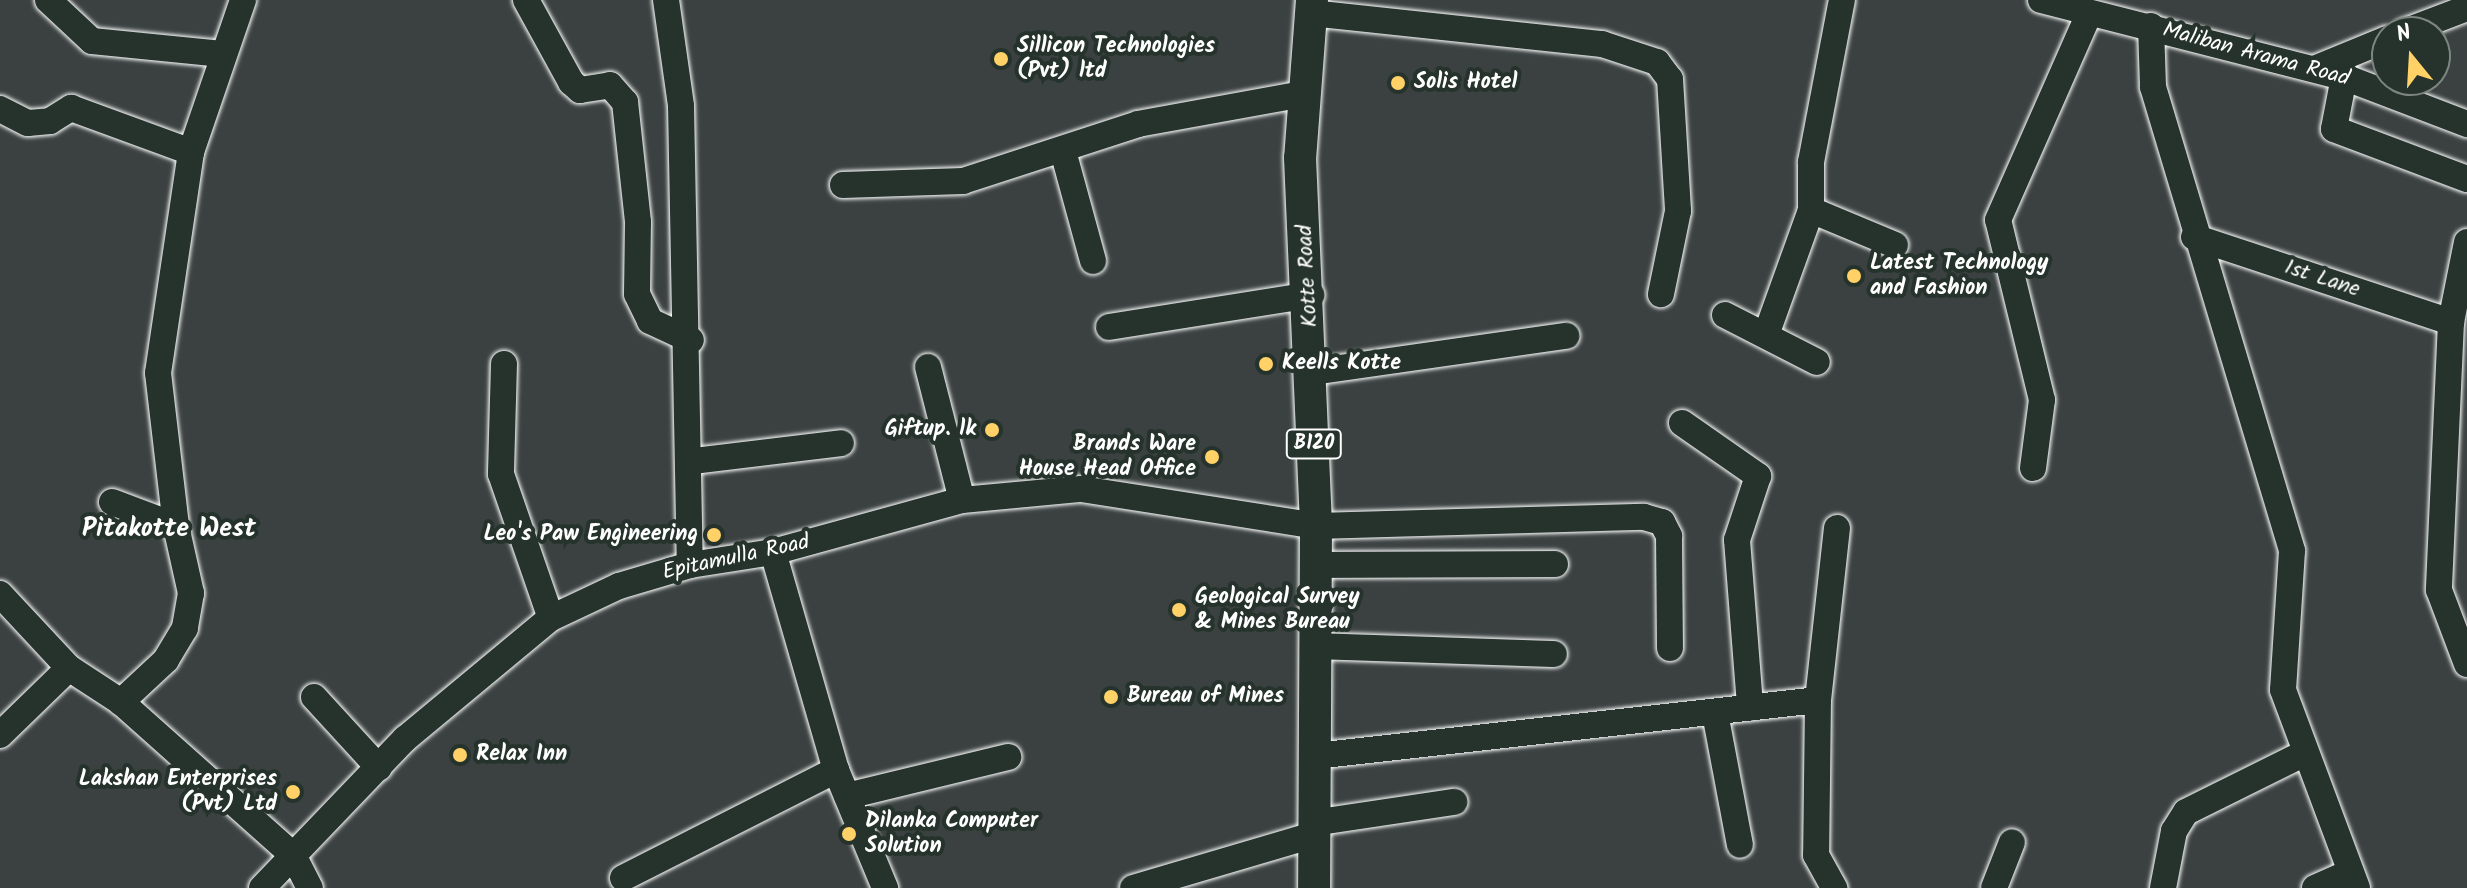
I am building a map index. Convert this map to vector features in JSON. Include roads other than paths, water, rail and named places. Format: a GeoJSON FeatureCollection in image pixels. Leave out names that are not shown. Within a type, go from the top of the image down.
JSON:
{"type":"FeatureCollection","features":[{"type":"Feature","properties":{"kind":"main road","name":"Kotte Road"},"geometry":{"type":"LineString","coordinates":[[1308,884],[1315,756],[1313,646],[1316,526],[1303,94],[1312,6]]}},
{"type":"Feature","properties":{"kind":"street"},"geometry":{"type":"LineString","coordinates":[[48,0],[92,41],[222,54]]}},
{"type":"Feature","properties":{"kind":"street"},"geometry":{"type":"LineString","coordinates":[[121,702],[166,660],[185,628],[191,593],[176,526],[158,373],[191,152],[243,0]]}},
{"type":"Feature","properties":{"kind":"street"},"geometry":{"type":"LineString","coordinates":[[526,0],[571,82],[580,90],[610,85],[625,102],[638,222],[637,294],[650,321],[691,340]]}},
{"type":"Feature","properties":{"kind":"street"},"geometry":{"type":"LineString","coordinates":[[666,0],[677,47],[691,340],[693,461],[690,565]]}},
{"type":"Feature","properties":{"kind":"street"},"geometry":{"type":"LineString","coordinates":[[1766,335],[1811,210],[1811,162],[1842,0]]}},
{"type":"Feature","properties":{"kind":"street","name":"Maliban Arama Road"},"geometry":{"type":"LineString","coordinates":[[2041,0],[2344,77],[2467,124]]}},
{"type":"Feature","properties":{"kind":"street"},"geometry":{"type":"LineString","coordinates":[[1312,6],[1602,44],[1657,62],[1670,79],[1678,211],[1661,294]]}},
{"type":"Feature","properties":{"kind":"street"},"geometry":{"type":"LineString","coordinates":[[2446,16],[2467,8]]}},
{"type":"Feature","properties":{"kind":"street"},"geometry":{"type":"LineString","coordinates":[[2033,468],[2042,400],[1998,220],[2089,14]]}},
{"type":"Feature","properties":{"kind":"street"},"geometry":{"type":"LineString","coordinates":[[2151,26],[2153,87],[2194,237],[2292,551],[2283,690],[2303,754],[2354,880],[2315,888]]}},
{"type":"Feature","properties":{"kind":"street"},"geometry":{"type":"LineString","coordinates":[[2314,69],[2371,46]]}},
{"type":"Feature","properties":{"kind":"street"},"geometry":{"type":"LineString","coordinates":[[2344,77],[2334,129],[2467,179]]}},
{"type":"Feature","properties":{"kind":"street"},"geometry":{"type":"LineString","coordinates":[[843,185],[963,181],[1063,151],[1138,124],[1303,94]]}},
{"type":"Feature","properties":{"kind":"street"},"geometry":{"type":"LineString","coordinates":[[0,109],[28,123],[50,121],[71,108],[191,152]]}},
{"type":"Feature","properties":{"kind":"street"},"geometry":{"type":"LineString","coordinates":[[1063,151],[1093,261]]}},
{"type":"Feature","properties":{"kind":"street"},"geometry":{"type":"LineString","coordinates":[[1811,210],[1895,245]]}},
{"type":"Feature","properties":{"kind":"street","name":"1st Lane"},"geometry":{"type":"LineString","coordinates":[[2194,237],[2451,322]]}},
{"type":"Feature","properties":{"kind":"street"},"geometry":{"type":"LineString","coordinates":[[2467,242],[2451,322],[2439,590],[2467,664]]}},
{"type":"Feature","properties":{"kind":"street"},"geometry":{"type":"LineString","coordinates":[[1109,327],[1311,295]]}},
{"type":"Feature","properties":{"kind":"street"},"geometry":{"type":"LineString","coordinates":[[1725,315],[1817,362]]}},
{"type":"Feature","properties":{"kind":"street"},"geometry":{"type":"LineString","coordinates":[[1312,372],[1566,336]]}},
{"type":"Feature","properties":{"kind":"street"},"geometry":{"type":"LineString","coordinates":[[504,364],[501,474],[551,618]]}},
{"type":"Feature","properties":{"kind":"street"},"geometry":{"type":"LineString","coordinates":[[928,367],[962,500]]}},
{"type":"Feature","properties":{"kind":"street"},"geometry":{"type":"LineString","coordinates":[[1682,423],[1758,476],[1737,540],[1750,707]]}},
{"type":"Feature","properties":{"kind":"street"},"geometry":{"type":"LineString","coordinates":[[693,461],[841,443]]}},
{"type":"Feature","properties":{"kind":"street","name":"Epitamulla Road"},"geometry":{"type":"LineString","coordinates":[[262,888],[379,768],[551,618],[619,586],[690,565],[773,552],[962,500],[1081,489],[1316,526],[1662,522],[1669,536],[1670,648]]}},
{"type":"Feature","properties":{"kind":"street"},"geometry":{"type":"LineString","coordinates":[[112,502],[176,526]]}},
{"type":"Feature","properties":{"kind":"street"},"geometry":{"type":"LineString","coordinates":[[1834,888],[1816,855],[1818,700],[1837,528]]}},
{"type":"Feature","properties":{"kind":"street"},"geometry":{"type":"LineString","coordinates":[[773,552],[873,885]]}},
{"type":"Feature","properties":{"kind":"street"},"geometry":{"type":"LineString","coordinates":[[1314,565],[1555,564]]}},
{"type":"Feature","properties":{"kind":"street"},"geometry":{"type":"LineString","coordinates":[[0,594],[69,668],[121,702],[293,855],[310,888]]}},
{"type":"Feature","properties":{"kind":"street"},"geometry":{"type":"LineString","coordinates":[[1313,646],[1554,654]]}},
{"type":"Feature","properties":{"kind":"street"},"geometry":{"type":"LineString","coordinates":[[0,735],[69,668]]}},
{"type":"Feature","properties":{"kind":"street"},"geometry":{"type":"LineString","coordinates":[[314,697],[379,768]]}},
{"type":"Feature","properties":{"kind":"street"},"geometry":{"type":"LineString","coordinates":[[1315,756],[1818,700]]}},
{"type":"Feature","properties":{"kind":"street"},"geometry":{"type":"LineString","coordinates":[[1715,713],[1740,845]]}},
{"type":"Feature","properties":{"kind":"street"},"geometry":{"type":"LineString","coordinates":[[2163,888],[2174,831],[2186,812],[2303,754]]}},
{"type":"Feature","properties":{"kind":"street"},"geometry":{"type":"LineString","coordinates":[[847,796],[1008,757]]}},
{"type":"Feature","properties":{"kind":"street"},"geometry":{"type":"LineString","coordinates":[[623,878],[836,770]]}},
{"type":"Feature","properties":{"kind":"street"},"geometry":{"type":"LineString","coordinates":[[1133,888],[1313,829],[1454,802]]}},
{"type":"Feature","properties":{"kind":"street"},"geometry":{"type":"LineString","coordinates":[[1994,888],[2012,842]]}},
{"type":"Feature","properties":{"kind":"place","name":"Sillicon Technologies (Pvt) ltd"},"geometry":{"type":"Point","coordinates":[1001,59]}},
{"type":"Feature","properties":{"kind":"place","name":"Solis Hotel"},"geometry":{"type":"Point","coordinates":[1398,83]}},
{"type":"Feature","properties":{"kind":"place","name":"Latest Technology and Fashion"},"geometry":{"type":"Point","coordinates":[1854,276]}},
{"type":"Feature","properties":{"kind":"place","name":"Keells Kotte"},"geometry":{"type":"Point","coordinates":[1266,364]}},
{"type":"Feature","properties":{"kind":"place","name":"Giftup. lk"},"geometry":{"type":"Point","coordinates":[992,430]}},
{"type":"Feature","properties":{"kind":"place","name":"Brands Ware House Head Office"},"geometry":{"type":"Point","coordinates":[1212,457]}},
{"type":"Feature","properties":{"kind":"place","name":"Leo's Paw Engineering"},"geometry":{"type":"Point","coordinates":[714,535]}},
{"type":"Feature","properties":{"kind":"place","name":"Geological Survey & Mines Bureau"},"geometry":{"type":"Point","coordinates":[1179,610]}},
{"type":"Feature","properties":{"kind":"place","name":"Bureau of Mines"},"geometry":{"type":"Point","coordinates":[1111,697]}},
{"type":"Feature","properties":{"kind":"place","name":"Relax Inn"},"geometry":{"type":"Point","coordinates":[460,755]}},
{"type":"Feature","properties":{"kind":"place","name":"Lakshan Enterprises (Pvt) Ltd"},"geometry":{"type":"Point","coordinates":[293,792]}},
{"type":"Feature","properties":{"kind":"place","name":"Dilanka Computer Solution"},"geometry":{"type":"Point","coordinates":[849,834]}},
{"type":"Feature","properties":{"kind":"district","name":"Pitakotte West"},"geometry":{"type":"Point","coordinates":[169,530]}}]}
